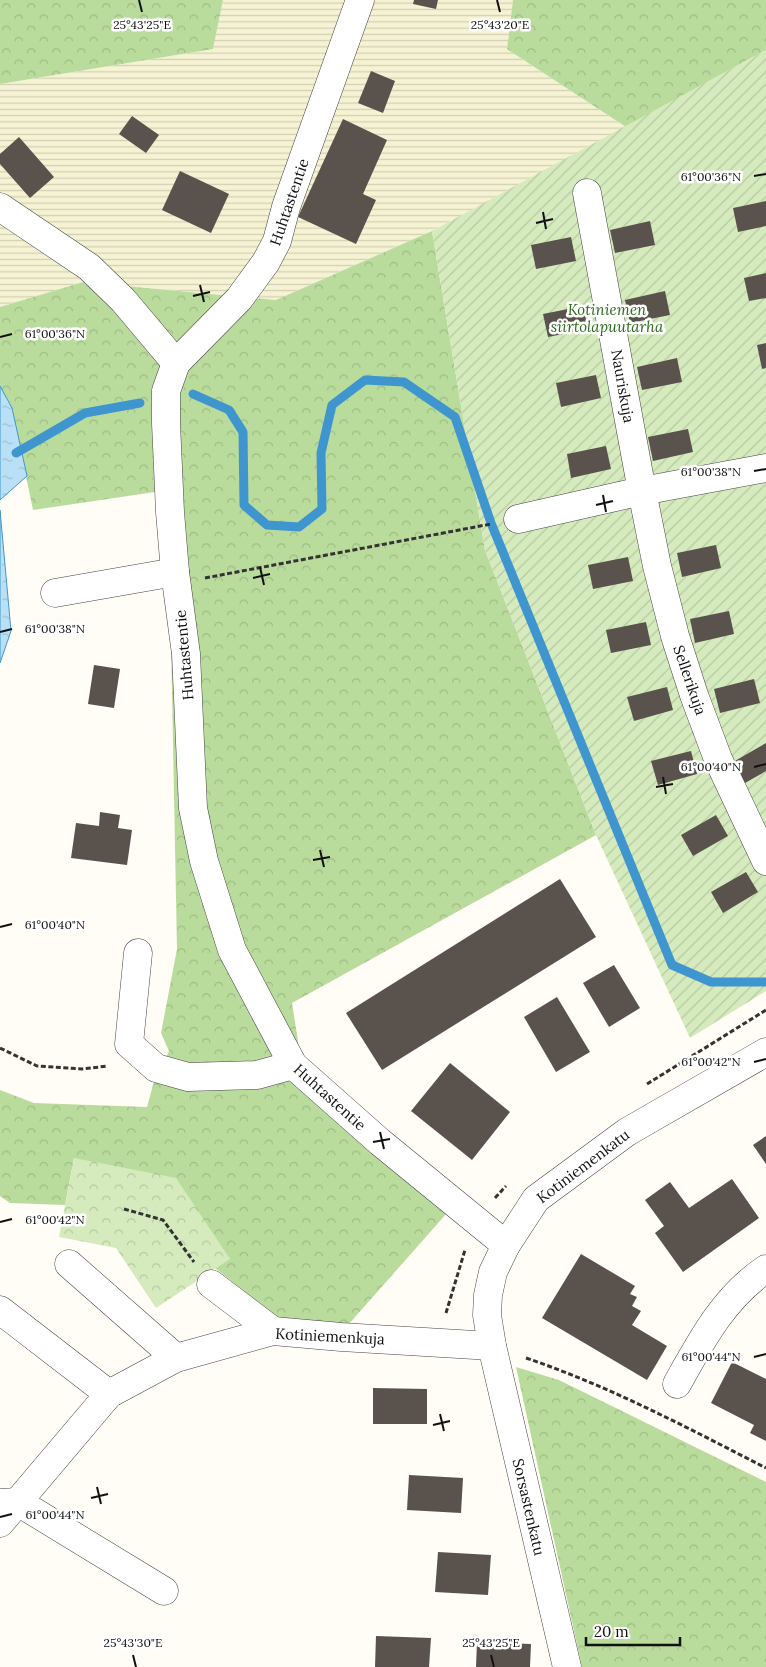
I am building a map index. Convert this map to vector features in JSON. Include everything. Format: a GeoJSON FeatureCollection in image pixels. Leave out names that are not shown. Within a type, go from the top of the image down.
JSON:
{"type":"FeatureCollection","features":[{"type":"Feature","properties":{"kind":"street","name":"Huhtastentie"},"geometry":{"type":"LineString","coordinates":[[360,0],[286,207],[274,248],[239,299],[176,363],[166,391],[170,512],[186,654],[193,808],[204,861],[232,950],[293,1065],[380,1142],[506,1245]]}},
{"type":"Feature","properties":{"kind":"street","name":"Nauriskuja"},"geometry":{"type":"LineString","coordinates":[[587,193],[642,491]]}},
{"type":"Feature","properties":{"kind":"street"},"geometry":{"type":"LineString","coordinates":[[0,207],[88,267],[122,300],[176,363]]}},
{"type":"Feature","properties":{"kind":"street"},"geometry":{"type":"LineString","coordinates":[[518,519],[642,491],[766,468]]}},
{"type":"Feature","properties":{"kind":"street","name":"Sellerikuja"},"geometry":{"type":"LineString","coordinates":[[642,491],[657,566],[675,636],[694,695],[718,759],[766,861]]}},
{"type":"Feature","properties":{"kind":"street"},"geometry":{"type":"LineString","coordinates":[[55,592],[176,578]]}},
{"type":"Feature","properties":{"kind":"street"},"geometry":{"type":"LineString","coordinates":[[138,953],[129,1044],[156,1068],[188,1077],[257,1075],[293,1065]]}},
{"type":"Feature","properties":{"kind":"street","name":"Kotiniemenkatu"},"geometry":{"type":"LineString","coordinates":[[492,1346],[487,1316],[488,1295],[493,1272],[506,1245],[536,1199],[628,1132],[766,1052]]}},
{"type":"Feature","properties":{"kind":"street"},"geometry":{"type":"LineString","coordinates":[[69,1264],[176,1358]]}},
{"type":"Feature","properties":{"kind":"street"},"geometry":{"type":"LineString","coordinates":[[678,1384],[708,1329],[748,1281],[766,1269]]}},
{"type":"Feature","properties":{"kind":"street"},"geometry":{"type":"LineString","coordinates":[[211,1284],[273,1331]]}},
{"type":"Feature","properties":{"kind":"street"},"geometry":{"type":"LineString","coordinates":[[0,1310],[109,1394]]}},
{"type":"Feature","properties":{"kind":"street","name":"Kotiniemenkuja"},"geometry":{"type":"LineString","coordinates":[[0,1523],[9,1502],[109,1394],[176,1358],[273,1331],[492,1346]]}},
{"type":"Feature","properties":{"kind":"street","name":"Sorsastenkatu"},"geometry":{"type":"LineString","coordinates":[[492,1346],[567,1667]]}},
{"type":"Feature","properties":{"kind":"street"},"geometry":{"type":"LineString","coordinates":[[9,1502],[164,1591]]}},
{"type":"Feature","properties":{"kind":"path"},"geometry":{"type":"LineString","coordinates":[[176,578],[470,528]]}},
{"type":"Feature","properties":{"kind":"path"},"geometry":{"type":"LineString","coordinates":[[0,1048],[37,1066],[82,1069],[126,1065],[156,1068]]}},
{"type":"Feature","properties":{"kind":"path"},"geometry":{"type":"LineString","coordinates":[[124,1209],[163,1220],[211,1284]]}},
{"type":"Feature","properties":{"kind":"path"},"geometry":{"type":"LineString","coordinates":[[492,1346],[554,1367],[662,1415],[766,1468]]}},
{"type":"Feature","properties":{"kind":"shaded area"},"geometry":{"type":"Polygon","coordinates":[[[223,0],[513,0],[507,49],[626,127],[432,231],[276,300],[83,282],[0,307],[0,84],[213,49],[223,0]]]}},
{"type":"Feature","properties":{"kind":"green space"},"geometry":{"type":"Polygon","coordinates":[[[0,0],[223,0],[213,49],[0,84],[0,0]]]}},
{"type":"Feature","properties":{"kind":"green space"},"geometry":{"type":"Polygon","coordinates":[[[513,0],[766,0],[766,50],[626,127],[507,49],[513,0]]]}},
{"type":"Feature","properties":{"kind":"green space","name":"Kotiniemen siirtolapuutarha"},"geometry":{"type":"Polygon","coordinates":[[[766,50],[766,991],[690,1038],[596,835],[485,550],[432,231],[766,50]]]}},
{"type":"Feature","properties":{"kind":"green space"},"geometry":{"type":"Polygon","coordinates":[[[432,231],[485,550],[596,835],[292,1003],[301,1060],[462,1196],[333,1342],[279,1319],[215,1268],[230,1258],[74,1158],[65,1205],[10,1203],[0,1196],[0,1090],[34,1103],[147,1107],[153,1085],[169,1051],[161,1033],[177,949],[170,589],[155,492],[33,510],[12,409],[0,386],[0,307],[83,282],[276,300],[432,231]]]}},
{"type":"Feature","properties":{"kind":"green space"},"geometry":{"type":"Polygon","coordinates":[[[74,1158],[176,1178],[230,1259],[156,1308],[116,1248],[59,1237],[74,1158]]]}},
{"type":"Feature","properties":{"kind":"green space"},"geometry":{"type":"Polygon","coordinates":[[[516,1367],[559,1380],[766,1482],[766,1667],[582,1667],[516,1367]]]}},
{"type":"Feature","properties":{"kind":"water"},"geometry":{"type":"Polygon","coordinates":[[[0,386],[12,408],[27,476],[0,500],[0,386]]]}},
{"type":"Feature","properties":{"kind":"water"},"geometry":{"type":"Polygon","coordinates":[[[0,510],[11,631],[0,663],[0,510]]]}},
{"type":"Feature","properties":{"kind":"building"},"geometry":{"type":"Polygon","coordinates":[[[414,0],[438,0],[436,9],[413,4],[414,0]]]}},
{"type":"Feature","properties":{"kind":"building"},"geometry":{"type":"Polygon","coordinates":[[[371,71],[395,81],[383,113],[358,103],[371,71]]]}},
{"type":"Feature","properties":{"kind":"building"},"geometry":{"type":"Polygon","coordinates":[[[132,116],[159,135],[146,153],[119,134],[132,116]]]}},
{"type":"Feature","properties":{"kind":"building"},"geometry":{"type":"Polygon","coordinates":[[[343,119],[387,140],[363,194],[376,200],[356,244],[298,217],[343,119]]]}},
{"type":"Feature","properties":{"kind":"building"},"geometry":{"type":"Polygon","coordinates":[[[19,137],[54,177],[30,198],[0,164],[0,154],[19,137]]]}},
{"type":"Feature","properties":{"kind":"building"},"geometry":{"type":"Polygon","coordinates":[[[180,171],[229,194],[211,233],[162,210],[180,171]]]}},
{"type":"Feature","properties":{"kind":"building"},"geometry":{"type":"Polygon","coordinates":[[[766,201],[766,226],[738,232],[733,208],[766,201]]]}},
{"type":"Feature","properties":{"kind":"building"},"geometry":{"type":"Polygon","coordinates":[[[650,221],[655,245],[615,253],[610,230],[650,221]]]}},
{"type":"Feature","properties":{"kind":"building"},"geometry":{"type":"Polygon","coordinates":[[[571,237],[576,261],[536,269],[531,245],[571,237]]]}},
{"type":"Feature","properties":{"kind":"building"},"geometry":{"type":"Polygon","coordinates":[[[766,273],[766,298],[749,301],[744,278],[766,273]]]}},
{"type":"Feature","properties":{"kind":"building"},"geometry":{"type":"Polygon","coordinates":[[[665,291],[670,315],[630,323],[625,300],[665,291]]]}},
{"type":"Feature","properties":{"kind":"building"},"geometry":{"type":"Polygon","coordinates":[[[583,306],[588,329],[548,337],[543,314],[583,306]]]}},
{"type":"Feature","properties":{"kind":"building"},"geometry":{"type":"Polygon","coordinates":[[[766,343],[766,368],[762,369],[757,345],[766,343]]]}},
{"type":"Feature","properties":{"kind":"building"},"geometry":{"type":"Polygon","coordinates":[[[677,358],[682,382],[642,390],[637,367],[677,358]]]}},
{"type":"Feature","properties":{"kind":"building"},"geometry":{"type":"Polygon","coordinates":[[[596,375],[601,398],[561,407],[556,383],[596,375]]]}},
{"type":"Feature","properties":{"kind":"building"},"geometry":{"type":"Polygon","coordinates":[[[688,429],[693,452],[653,461],[648,437],[688,429]]]}},
{"type":"Feature","properties":{"kind":"building"},"geometry":{"type":"Polygon","coordinates":[[[606,446],[611,469],[571,478],[567,454],[606,446]]]}},
{"type":"Feature","properties":{"kind":"building"},"geometry":{"type":"Polygon","coordinates":[[[716,545],[721,568],[682,577],[677,553],[716,545]]]}},
{"type":"Feature","properties":{"kind":"building"},"geometry":{"type":"Polygon","coordinates":[[[628,557],[633,581],[593,589],[588,565],[628,557]]]}},
{"type":"Feature","properties":{"kind":"building"},"geometry":{"type":"Polygon","coordinates":[[[729,611],[734,634],[695,643],[690,619],[729,611]]]}},
{"type":"Feature","properties":{"kind":"building"},"geometry":{"type":"Polygon","coordinates":[[[646,622],[651,645],[611,653],[606,630],[646,622]]]}},
{"type":"Feature","properties":{"kind":"building"},"geometry":{"type":"Polygon","coordinates":[[[94,665],[120,669],[114,708],[88,704],[94,665]]]}},
{"type":"Feature","properties":{"kind":"building"},"geometry":{"type":"Polygon","coordinates":[[[754,679],[760,703],[720,713],[714,689],[754,679]]]}},
{"type":"Feature","properties":{"kind":"building"},"geometry":{"type":"Polygon","coordinates":[[[667,687],[673,710],[634,721],[627,697],[667,687]]]}},
{"type":"Feature","properties":{"kind":"building"},"geometry":{"type":"Polygon","coordinates":[[[766,743],[766,771],[745,783],[733,762],[766,743]]]}},
{"type":"Feature","properties":{"kind":"building"},"geometry":{"type":"Polygon","coordinates":[[[691,751],[697,774],[658,785],[651,761],[691,751]]]}},
{"type":"Feature","properties":{"kind":"building"},"geometry":{"type":"Polygon","coordinates":[[[100,812],[120,815],[118,828],[132,830],[127,865],[71,858],[76,823],[99,826],[100,812]]]}},
{"type":"Feature","properties":{"kind":"building"},"geometry":{"type":"Polygon","coordinates":[[[716,815],[728,836],[693,856],[681,835],[716,815]]]}},
{"type":"Feature","properties":{"kind":"building"},"geometry":{"type":"Polygon","coordinates":[[[746,872],[758,892],[723,913],[711,892],[746,872]]]}},
{"type":"Feature","properties":{"kind":"building"},"geometry":{"type":"Polygon","coordinates":[[[560,879],[596,937],[382,1070],[346,1013],[560,879]]]}},
{"type":"Feature","properties":{"kind":"building"},"geometry":{"type":"Polygon","coordinates":[[[614,965],[640,1008],[609,1027],[583,983],[614,965]]]}},
{"type":"Feature","properties":{"kind":"building"},"geometry":{"type":"Polygon","coordinates":[[[557,997],[590,1052],[556,1072],[524,1017],[557,997]]]}},
{"type":"Feature","properties":{"kind":"building"},"geometry":{"type":"Polygon","coordinates":[[[450,1063],[510,1112],[472,1160],[411,1111],[450,1063]]]}},
{"type":"Feature","properties":{"kind":"building"},"geometry":{"type":"Polygon","coordinates":[[[766,1136],[766,1164],[753,1145],[766,1136]]]}},
{"type":"Feature","properties":{"kind":"building"},"geometry":{"type":"Polygon","coordinates":[[[732,1179],[759,1218],[683,1272],[655,1233],[664,1226],[645,1200],[670,1182],[689,1208],[732,1179]]]}},
{"type":"Feature","properties":{"kind":"building"},"geometry":{"type":"Polygon","coordinates":[[[581,1254],[635,1286],[630,1294],[637,1297],[632,1306],[641,1311],[632,1325],[667,1346],[647,1380],[542,1318],[581,1254]]]}},
{"type":"Feature","properties":{"kind":"building"},"geometry":{"type":"Polygon","coordinates":[[[732,1362],[766,1379],[766,1441],[750,1433],[754,1425],[711,1403],[732,1362]]]}},
{"type":"Feature","properties":{"kind":"building"},"geometry":{"type":"Polygon","coordinates":[[[373,1388],[427,1389],[427,1424],[373,1424],[373,1388]]]}},
{"type":"Feature","properties":{"kind":"building"},"geometry":{"type":"Polygon","coordinates":[[[409,1475],[463,1478],[461,1513],[407,1510],[409,1475]]]}},
{"type":"Feature","properties":{"kind":"building"},"geometry":{"type":"Polygon","coordinates":[[[438,1552],[491,1555],[488,1595],[435,1592],[438,1552]]]}},
{"type":"Feature","properties":{"kind":"building"},"geometry":{"type":"Polygon","coordinates":[[[376,1636],[431,1638],[429,1667],[375,1667],[376,1636]]]}},
{"type":"Feature","properties":{"kind":"building"},"geometry":{"type":"Polygon","coordinates":[[[477,1642],[531,1644],[530,1667],[476,1667],[477,1642]]]}},
{"type":"Feature","properties":{"kind":"waterway"},"geometry":{"type":"LineString","coordinates":[[193,394],[229,410],[243,432],[244,505],[267,525],[299,527],[322,509],[321,453],[332,405],[365,380],[404,382],[455,417],[491,523],[672,965],[711,982],[766,982]]}},
{"type":"Feature","properties":{"kind":"waterway"},"geometry":{"type":"LineString","coordinates":[[16,453],[85,413],[140,403]]}}]}
